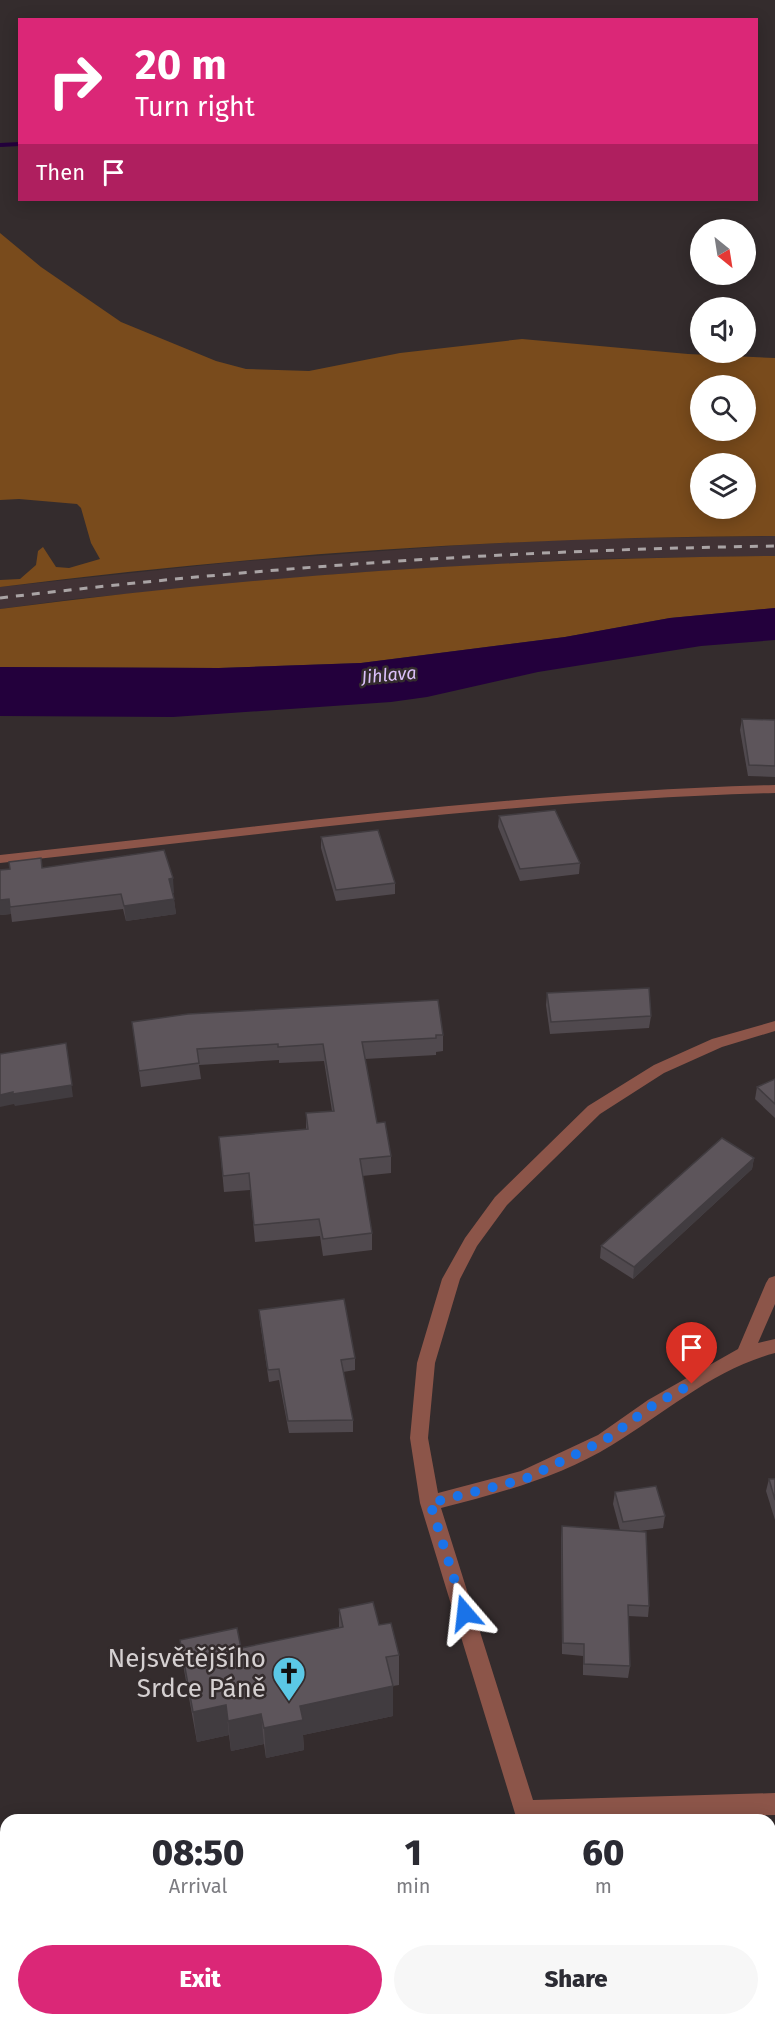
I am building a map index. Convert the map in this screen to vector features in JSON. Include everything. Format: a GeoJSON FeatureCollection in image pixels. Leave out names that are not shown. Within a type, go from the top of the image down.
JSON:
{"type":"FeatureCollection","features":[{"type":"Feature","properties":{"kind":"street"},"geometry":{"type":"LineString","coordinates":[[0,859],[530,802],[666,792],[775,789]]}},
{"type":"Feature","properties":{"kind":"street"},"geometry":{"type":"LineString","coordinates":[[527,1814],[430,1503],[419,1438],[426,1363],[451,1279],[471,1242],[501,1201],[594,1110],[669,1065],[717,1043],[775,1026]]}},
{"type":"Feature","properties":{"kind":"street"},"geometry":{"type":"LineString","coordinates":[[745,1354],[775,1284]]}},
{"type":"Feature","properties":{"kind":"street"},"geometry":{"type":"LineString","coordinates":[[430,1503],[525,1479],[605,1440],[655,1404],[745,1354],[775,1346]]}},
{"type":"Feature","properties":{"kind":"street"},"geometry":{"type":"LineString","coordinates":[[550,1814],[775,1804]]}},
{"type":"Feature","properties":{"kind":"shaded area"},"geometry":{"type":"Polygon","coordinates":[[[0,233],[41,267],[121,322],[216,361],[246,369],[309,371],[400,353],[522,339],[690,354],[690,363],[756,363],[756,357],[775,358],[775,536],[581,540],[387,550],[193,565],[0,587],[0,580],[20,579],[36,565],[38,551],[43,547],[56,567],[69,568],[100,559],[91,543],[81,508],[77,504],[19,499],[0,500],[0,233]]]}},
{"type":"Feature","properties":{"kind":"shaded area"},"geometry":{"type":"Polygon","coordinates":[[[775,536],[775,556],[585,559],[350,573],[74,599],[0,609],[0,587],[234,562],[579,539],[775,536]]]}},
{"type":"Feature","properties":{"kind":"shaded area"},"geometry":{"type":"Polygon","coordinates":[[[775,556],[775,608],[670,618],[565,637],[361,663],[219,668],[0,667],[0,609],[193,587],[387,570],[581,560],[775,556]]]}},
{"type":"Feature","properties":{"kind":"water","name":"Jihlava"},"geometry":{"type":"Polygon","coordinates":[[[775,608],[775,640],[701,646],[538,672],[427,697],[391,702],[173,717],[0,716],[0,667],[219,668],[361,663],[565,637],[670,618],[775,608]]]}},
{"type":"Feature","properties":{"kind":"building"},"geometry":{"type":"Polygon","coordinates":[[[742,719],[775,720],[775,766],[749,765],[742,719]]]}},
{"type":"Feature","properties":{"kind":"building"},"geometry":{"type":"Polygon","coordinates":[[[555,810],[580,863],[520,869],[499,816],[555,810]]]}},
{"type":"Feature","properties":{"kind":"building"},"geometry":{"type":"Polygon","coordinates":[[[378,830],[395,883],[336,890],[321,837],[378,830]]]}},
{"type":"Feature","properties":{"kind":"building"},"geometry":{"type":"Polygon","coordinates":[[[164,850],[173,878],[169,879],[174,899],[124,906],[121,894],[10,907],[9,899],[0,900],[0,870],[10,869],[9,862],[41,858],[42,868],[164,850]]]}},
{"type":"Feature","properties":{"kind":"building"},"geometry":{"type":"Polygon","coordinates":[[[649,988],[651,1016],[551,1022],[547,993],[649,988]]]}},
{"type":"Feature","properties":{"kind":"building"},"geometry":{"type":"Polygon","coordinates":[[[438,1000],[443,1035],[436,1035],[436,1038],[362,1042],[377,1123],[385,1122],[391,1156],[360,1159],[372,1233],[323,1239],[319,1219],[254,1225],[249,1173],[223,1176],[219,1137],[308,1129],[306,1113],[334,1111],[323,1044],[197,1049],[199,1063],[139,1071],[132,1022],[188,1014],[438,1000]]]}},
{"type":"Feature","properties":{"kind":"building"},"geometry":{"type":"Polygon","coordinates":[[[66,1043],[72,1085],[0,1095],[0,1054],[66,1043]]]}},
{"type":"Feature","properties":{"kind":"building"},"geometry":{"type":"Polygon","coordinates":[[[775,1079],[775,1104],[757,1087],[775,1079]]]}},
{"type":"Feature","properties":{"kind":"building"},"geometry":{"type":"Polygon","coordinates":[[[722,1138],[754,1158],[634,1267],[601,1246],[722,1138]]]}},
{"type":"Feature","properties":{"kind":"building"},"geometry":{"type":"Polygon","coordinates":[[[344,1299],[355,1358],[341,1360],[353,1420],[288,1421],[279,1369],[268,1370],[259,1310],[344,1299]]]}},
{"type":"Feature","properties":{"kind":"building"},"geometry":{"type":"Polygon","coordinates":[[[769,1479],[775,1479],[775,1500],[769,1479]]]}},
{"type":"Feature","properties":{"kind":"building"},"geometry":{"type":"Polygon","coordinates":[[[656,1486],[665,1516],[623,1522],[615,1492],[656,1486]]]}},
{"type":"Feature","properties":{"kind":"building"},"geometry":{"type":"Polygon","coordinates":[[[562,1526],[646,1532],[649,1606],[628,1605],[630,1666],[584,1664],[584,1644],[563,1643],[562,1526]]]}},
{"type":"Feature","properties":{"kind":"building"},"geometry":{"type":"Polygon","coordinates":[[[373,1602],[379,1625],[391,1623],[399,1655],[386,1657],[393,1686],[300,1706],[303,1720],[264,1728],[261,1714],[228,1721],[226,1705],[193,1712],[180,1640],[237,1628],[241,1648],[343,1627],[339,1609],[373,1602]]]}},
{"type":"Feature","properties":{"kind":"waterway"},"geometry":{"type":"LineString","coordinates":[[0,145],[18,144]]}},
{"type":"Feature","properties":{"kind":"railway"},"geometry":{"type":"LineString","coordinates":[[0,598],[193,577],[387,562],[580,551],[775,546]]}},
{"type":"Feature","properties":{"kind":"place","name":"Nejsvětějšího Srdce Páně"},"geometry":{"type":"Point","coordinates":[289,1702]}},
{"type":"Feature","properties":{"kind":"route"},"geometry":{"type":"LineString","coordinates":[[465,1613],[430,1503],[525,1479],[605,1440],[655,1404],[692,1384]]}}]}
